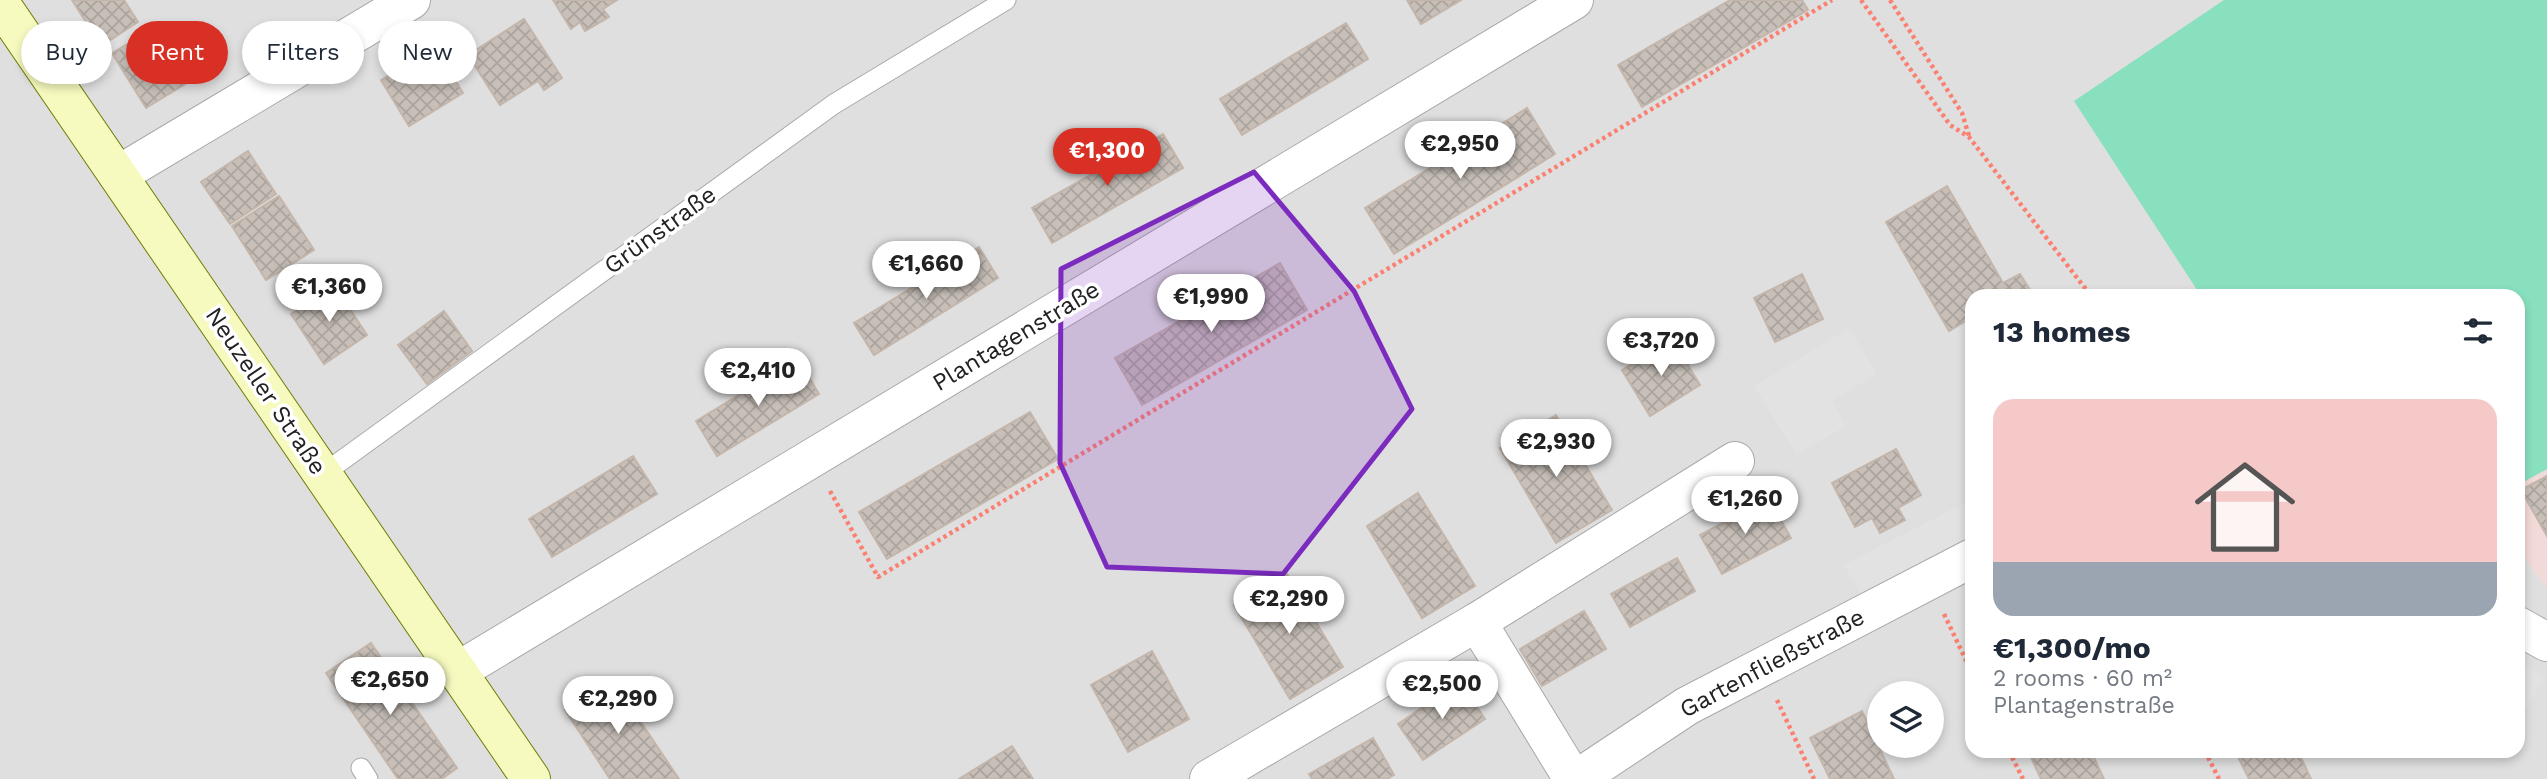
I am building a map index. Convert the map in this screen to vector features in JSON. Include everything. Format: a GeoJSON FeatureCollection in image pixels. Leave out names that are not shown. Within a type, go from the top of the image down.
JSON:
{"type":"FeatureCollection","features":[{"type":"Feature","properties":{"kind":"main road","name":"Neuzeller Straße"},"geometry":{"type":"LineString","coordinates":[[0,3],[531,779]]}},
{"type":"Feature","properties":{"kind":"street"},"geometry":{"type":"LineString","coordinates":[[118,175],[411,0]]}},
{"type":"Feature","properties":{"kind":"street","name":"Plantagenstraße"},"geometry":{"type":"LineString","coordinates":[[458,671],[1574,0]]}},
{"type":"Feature","properties":{"kind":"street"},"geometry":{"type":"LineString","coordinates":[[1209,779],[1477,622],[1735,461]]}},
{"type":"Feature","properties":{"kind":"street","name":"Gartenfließstraße"},"geometry":{"type":"LineString","coordinates":[[1477,622],[1575,779],[1687,706],[1965,562]]}},
{"type":"Feature","properties":{"kind":"street"},"geometry":{"type":"LineString","coordinates":[[2525,630],[2547,642]]}},
{"type":"Feature","properties":{"kind":"lane","name":"Grünstraße"},"geometry":{"type":"LineString","coordinates":[[323,474],[834,104],[1006,0]]}},
{"type":"Feature","properties":{"kind":"path"},"geometry":{"type":"LineString","coordinates":[[811,459],[878,578],[1832,0]]}},
{"type":"Feature","properties":{"kind":"path"},"geometry":{"type":"LineString","coordinates":[[1861,0],[1950,125],[1969,137],[2086,289]]}},
{"type":"Feature","properties":{"kind":"path"},"geometry":{"type":"LineString","coordinates":[[1890,0],[1962,113],[1969,137]]}},
{"type":"Feature","properties":{"kind":"path"},"geometry":{"type":"LineString","coordinates":[[1928,581],[1965,658]]}},
{"type":"Feature","properties":{"kind":"path"},"geometry":{"type":"LineString","coordinates":[[1761,668],[1814,779]]}},
{"type":"Feature","properties":{"kind":"path"},"geometry":{"type":"LineString","coordinates":[[2012,758],[2023,779]]}},
{"type":"Feature","properties":{"kind":"path"},"geometry":{"type":"LineString","coordinates":[[2208,758],[2219,779]]}},
{"type":"Feature","properties":{"kind":"highlighted area"},"geometry":{"type":"Polygon","coordinates":[[[1254,172],[1354,291],[1412,409],[1283,574],[1107,567],[1060,463],[1061,269],[1254,172]]]}},
{"type":"Feature","properties":{"kind":"shaded area"},"geometry":{"type":"Polygon","coordinates":[[[0,0],[2547,0],[2547,779],[0,779],[0,0]]]}},
{"type":"Feature","properties":{"kind":"shaded area"},"geometry":{"type":"Polygon","coordinates":[[[1849,328],[1877,374],[1832,401],[1846,426],[1796,454],[1754,386],[1849,328]]]}},
{"type":"Feature","properties":{"kind":"shaded area"},"geometry":{"type":"Polygon","coordinates":[[[2547,470],[2547,588],[2525,559],[2525,481],[2547,470]]]}},
{"type":"Feature","properties":{"kind":"shaded area"},"geometry":{"type":"Polygon","coordinates":[[[1965,503],[1965,540],[1860,593],[1844,565],[1965,503]]]}},
{"type":"Feature","properties":{"kind":"shaded area"},"geometry":{"type":"Polygon","coordinates":[[[2525,665],[2545,677],[2525,710],[2525,665]]]}},
{"type":"Feature","properties":{"kind":"green space"},"geometry":{"type":"Polygon","coordinates":[[[2224,0],[2547,0],[2547,469],[2525,481],[2525,289],[2196,289],[2074,101],[2224,0]]]}},
{"type":"Feature","properties":{"kind":"building"},"geometry":{"type":"Polygon","coordinates":[[[72,0],[124,0],[137,21],[126,21],[126,30],[112,39],[112,21],[85,21],[72,0]]]}},
{"type":"Feature","properties":{"kind":"building"},"geometry":{"type":"Polygon","coordinates":[[[553,0],[617,0],[603,9],[609,17],[585,31],[580,22],[571,29],[553,0]]]}},
{"type":"Feature","properties":{"kind":"building"},"geometry":{"type":"Polygon","coordinates":[[[1407,0],[1461,0],[1421,24],[1407,0]]]}},
{"type":"Feature","properties":{"kind":"building"},"geometry":{"type":"Polygon","coordinates":[[[1730,0],[1802,0],[1808,10],[1642,107],[1618,65],[1730,0]]]}},
{"type":"Feature","properties":{"kind":"building"},"geometry":{"type":"Polygon","coordinates":[[[524,19],[562,78],[544,90],[538,81],[500,105],[477,69],[477,49],[524,19]]]}},
{"type":"Feature","properties":{"kind":"building"},"geometry":{"type":"Polygon","coordinates":[[[1346,23],[1368,59],[1242,135],[1220,99],[1346,23]]]}},
{"type":"Feature","properties":{"kind":"building"},"geometry":{"type":"Polygon","coordinates":[[[126,45],[126,76],[112,53],[126,45]]]}},
{"type":"Feature","properties":{"kind":"building"},"geometry":{"type":"Polygon","coordinates":[[[131,84],[185,84],[146,108],[131,84]]]}},
{"type":"Feature","properties":{"kind":"building"},"geometry":{"type":"Polygon","coordinates":[[[383,84],[457,84],[463,93],[409,126],[383,84]]]}},
{"type":"Feature","properties":{"kind":"building"},"geometry":{"type":"Polygon","coordinates":[[[1527,108],[1555,154],[1394,254],[1365,208],[1527,108]]]}},
{"type":"Feature","properties":{"kind":"building"},"geometry":{"type":"Polygon","coordinates":[[[1163,134],[1183,168],[1052,243],[1032,208],[1163,134]]]}},
{"type":"Feature","properties":{"kind":"building"},"geometry":{"type":"Polygon","coordinates":[[[248,151],[276,194],[230,224],[201,182],[248,151]]]}},
{"type":"Feature","properties":{"kind":"building"},"geometry":{"type":"Polygon","coordinates":[[[1947,186],[2003,283],[2020,274],[2030,289],[1965,289],[1965,321],[1949,331],[1886,222],[1947,186]]]}},
{"type":"Feature","properties":{"kind":"building"},"geometry":{"type":"Polygon","coordinates":[[[279,196],[314,250],[266,280],[232,226],[279,196]]]}},
{"type":"Feature","properties":{"kind":"building"},"geometry":{"type":"Polygon","coordinates":[[[979,247],[998,278],[874,355],[854,323],[979,247]]]}},
{"type":"Feature","properties":{"kind":"building"},"geometry":{"type":"Polygon","coordinates":[[[1280,263],[1307,310],[1142,405],[1115,358],[1280,263]]]}},
{"type":"Feature","properties":{"kind":"building"},"geometry":{"type":"Polygon","coordinates":[[[1802,274],[1823,319],[1775,342],[1754,298],[1802,274]]]}},
{"type":"Feature","properties":{"kind":"building"},"geometry":{"type":"Polygon","coordinates":[[[334,285],[367,335],[324,364],[291,314],[334,285]]]}},
{"type":"Feature","properties":{"kind":"building"},"geometry":{"type":"Polygon","coordinates":[[[444,311],[472,351],[427,384],[398,345],[444,311]]]}},
{"type":"Feature","properties":{"kind":"building"},"geometry":{"type":"Polygon","coordinates":[[[1673,340],[1700,385],[1650,416],[1622,370],[1673,340]]]}},
{"type":"Feature","properties":{"kind":"building"},"geometry":{"type":"Polygon","coordinates":[[[798,359],[819,394],[717,456],[696,421],[798,359]]]}},
{"type":"Feature","properties":{"kind":"building"},"geometry":{"type":"Polygon","coordinates":[[[1030,412],[1058,459],[887,559],[859,512],[1030,412]]]}},
{"type":"Feature","properties":{"kind":"building"},"geometry":{"type":"Polygon","coordinates":[[[1556,415],[1612,510],[1556,543],[1500,448],[1556,415]]]}},
{"type":"Feature","properties":{"kind":"building"},"geometry":{"type":"Polygon","coordinates":[[[1896,449],[1921,495],[1898,508],[1905,520],[1880,533],[1872,518],[1855,527],[1832,483],[1896,449]]]}},
{"type":"Feature","properties":{"kind":"building"},"geometry":{"type":"Polygon","coordinates":[[[633,456],[657,494],[552,557],[529,519],[633,456]]]}},
{"type":"Feature","properties":{"kind":"building"},"geometry":{"type":"Polygon","coordinates":[[[2547,476],[2547,536],[2525,497],[2525,488],[2547,476]]]}},
{"type":"Feature","properties":{"kind":"building"},"geometry":{"type":"Polygon","coordinates":[[[1418,493],[1475,586],[1422,618],[1367,526],[1418,493]]]}},
{"type":"Feature","properties":{"kind":"building"},"geometry":{"type":"Polygon","coordinates":[[[1769,499],[1791,538],[1722,574],[1700,535],[1769,499]]]}},
{"type":"Feature","properties":{"kind":"building"},"geometry":{"type":"Polygon","coordinates":[[[1677,558],[1695,591],[1630,627],[1611,594],[1677,558]]]}},
{"type":"Feature","properties":{"kind":"building"},"geometry":{"type":"Polygon","coordinates":[[[1287,574],[1343,667],[1290,699],[1234,605],[1287,574]]]}},
{"type":"Feature","properties":{"kind":"building"},"geometry":{"type":"Polygon","coordinates":[[[1584,611],[1606,649],[1542,686],[1520,649],[1584,611]]]}},
{"type":"Feature","properties":{"kind":"building"},"geometry":{"type":"Polygon","coordinates":[[[371,643],[457,768],[442,779],[398,779],[326,673],[371,643]]]}},
{"type":"Feature","properties":{"kind":"building"},"geometry":{"type":"Polygon","coordinates":[[[1152,651],[1189,719],[1128,752],[1091,685],[1152,651]]]}},
{"type":"Feature","properties":{"kind":"building"},"geometry":{"type":"Polygon","coordinates":[[[612,679],[679,779],[610,779],[565,710],[612,679]]]}},
{"type":"Feature","properties":{"kind":"building"},"geometry":{"type":"Polygon","coordinates":[[[1460,682],[1485,719],[1423,760],[1398,724],[1460,682]]]}},
{"type":"Feature","properties":{"kind":"building"},"geometry":{"type":"Polygon","coordinates":[[[1862,711],[1867,722],[1867,758],[1884,758],[1894,779],[1830,779],[1810,738],[1862,711]]]}},
{"type":"Feature","properties":{"kind":"building"},"geometry":{"type":"Polygon","coordinates":[[[1373,738],[1394,775],[1387,779],[1312,779],[1309,774],[1373,738]]]}},
{"type":"Feature","properties":{"kind":"building"},"geometry":{"type":"Polygon","coordinates":[[[1012,746],[1033,779],[959,779],[1012,746]]]}},
{"type":"Feature","properties":{"kind":"building"},"geometry":{"type":"Polygon","coordinates":[[[2031,758],[2094,758],[2104,779],[2041,779],[2031,758]]]}},
{"type":"Feature","properties":{"kind":"building"},"geometry":{"type":"Polygon","coordinates":[[[2238,758],[2301,758],[2311,779],[2249,779],[2238,758]]]}}]}
